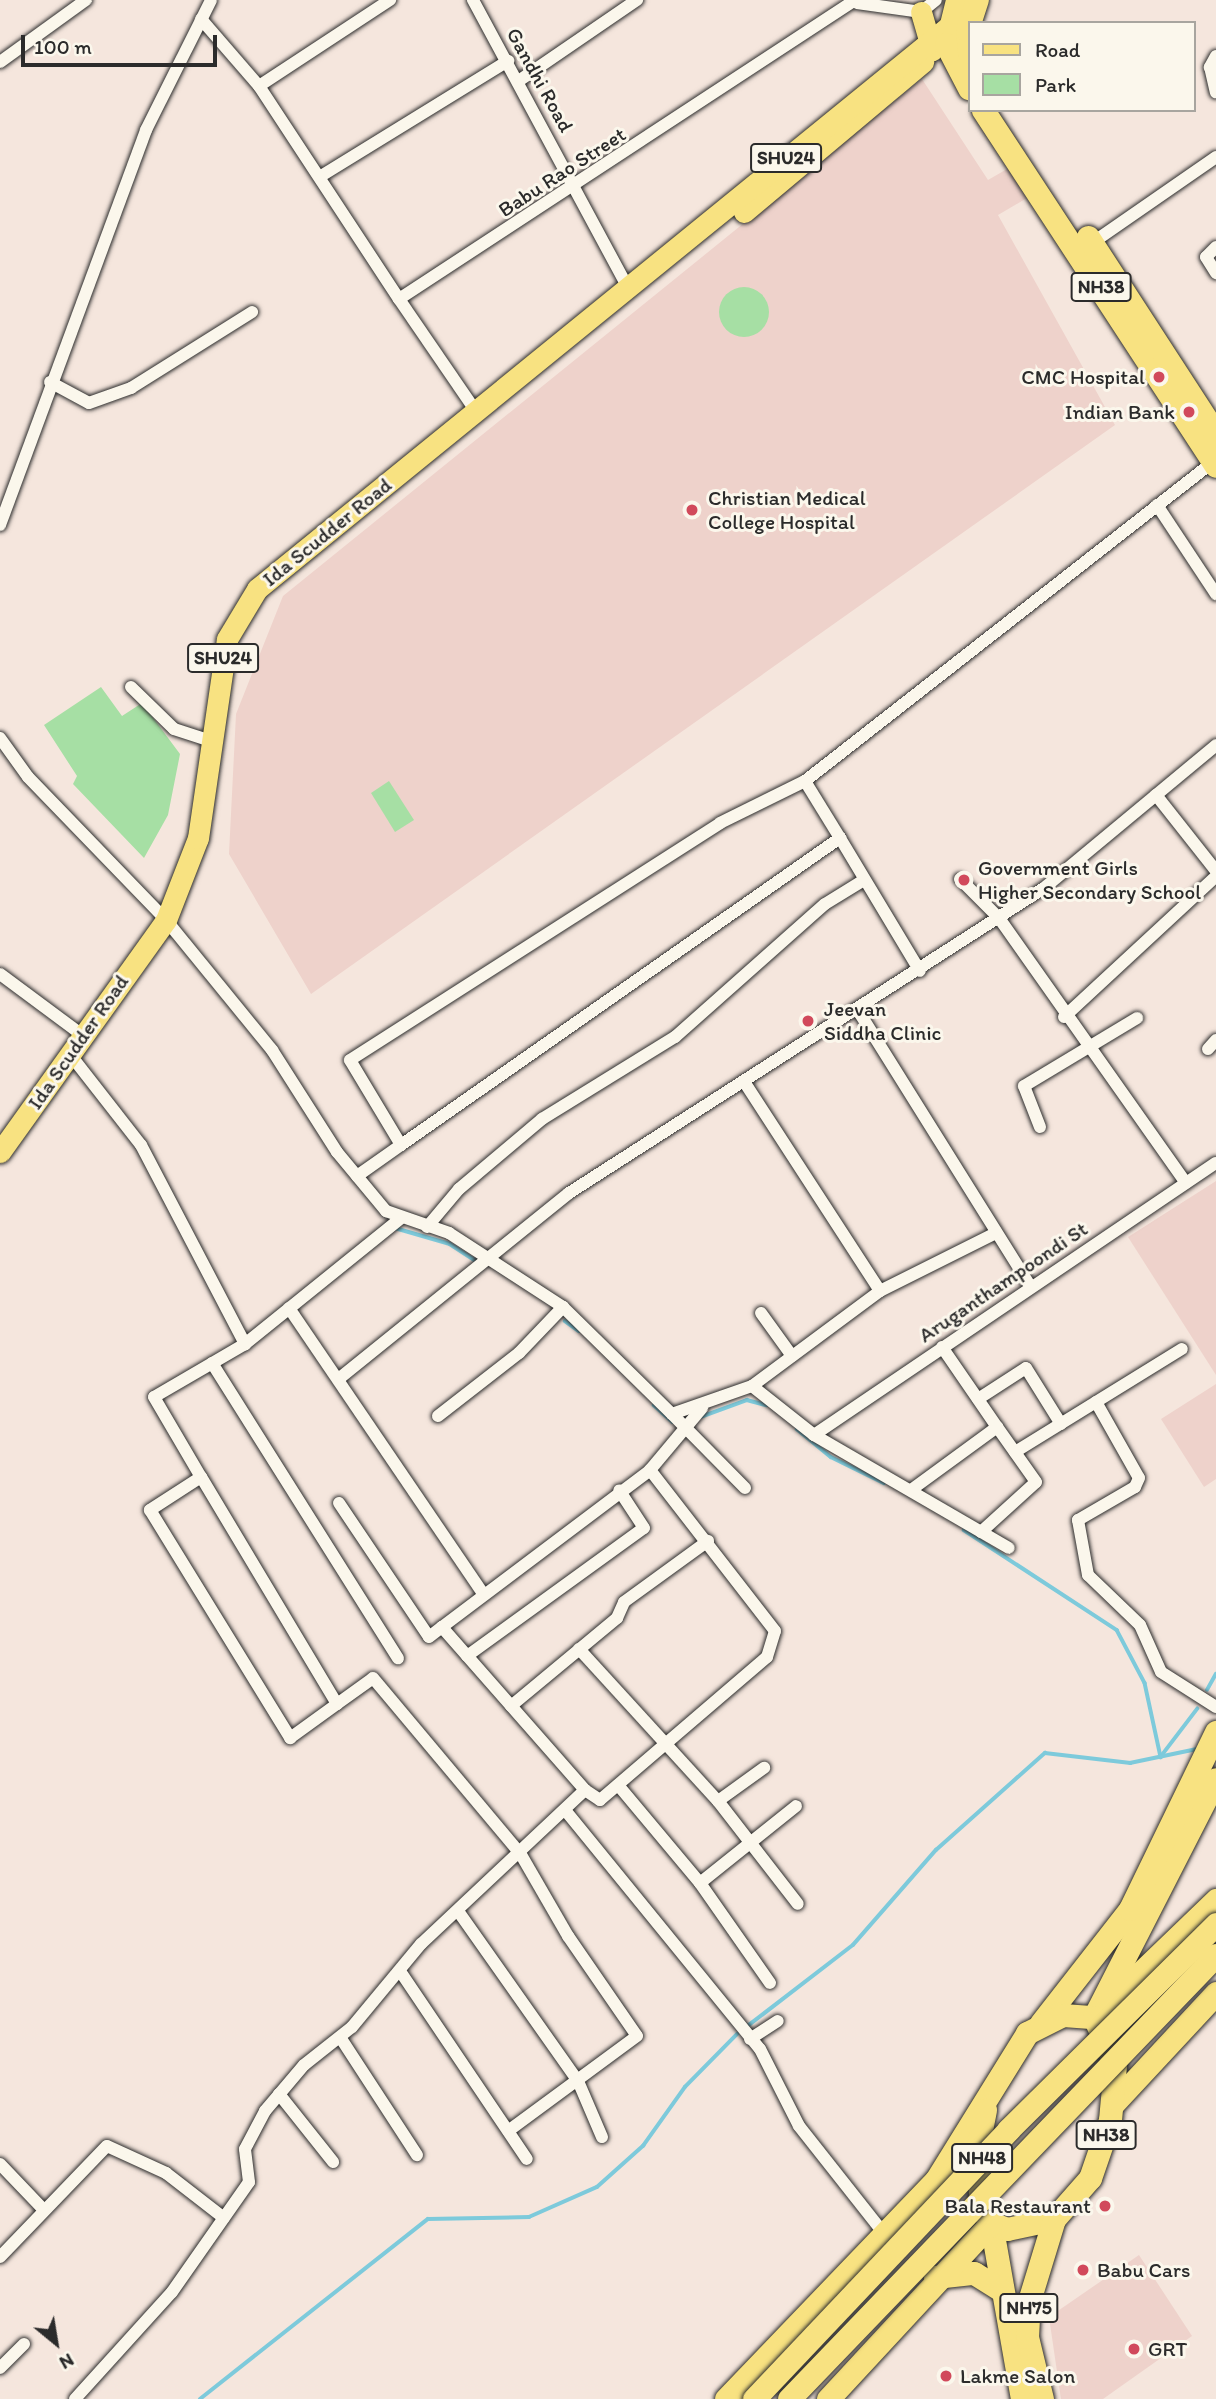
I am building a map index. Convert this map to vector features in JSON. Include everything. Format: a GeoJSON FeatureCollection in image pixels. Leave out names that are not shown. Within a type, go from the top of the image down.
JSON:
{"type":"FeatureCollection","features":[{"type":"Feature","properties":{"kind":"highway"},"geometry":{"type":"LineString","coordinates":[[955,28],[968,84]]}},
{"type":"Feature","properties":{"kind":"highway","name":"NH38"},"geometry":{"type":"LineString","coordinates":[[984,112],[1215,464]]}},
{"type":"Feature","properties":{"kind":"highway","name":"NH38"},"geometry":{"type":"LineString","coordinates":[[1001,112],[1092,243],[1216,434]]}},
{"type":"Feature","properties":{"kind":"highway"},"geometry":{"type":"LineString","coordinates":[[1094,2017],[1189,1811],[1216,1732]]}},
{"type":"Feature","properties":{"kind":"highway"},"geometry":{"type":"LineString","coordinates":[[726,2399],[936,2180],[985,2110],[1013,2050],[1041,2023],[1130,1909],[1189,1811],[1216,1779]]}},
{"type":"Feature","properties":{"kind":"highway"},"geometry":{"type":"LineString","coordinates":[[1094,2017],[1216,1900]]}},
{"type":"Feature","properties":{"kind":"highway","name":"NH48"},"geometry":{"type":"LineString","coordinates":[[754,2399],[1008,2130],[1216,1924]]}},
{"type":"Feature","properties":{"kind":"highway","name":"NH48"},"geometry":{"type":"LineString","coordinates":[[789,2399],[1216,1955]]}},
{"type":"Feature","properties":{"kind":"highway"},"geometry":{"type":"LineString","coordinates":[[1112,2105],[1216,1993]]}},
{"type":"Feature","properties":{"kind":"highway"},"geometry":{"type":"LineString","coordinates":[[1041,2023],[1077,2013],[1094,2017]]}},
{"type":"Feature","properties":{"kind":"highway","name":"NH38"},"geometry":{"type":"LineString","coordinates":[[1054,2219],[1090,2178],[1112,2105],[1115,2065],[1094,2017]]}},
{"type":"Feature","properties":{"kind":"highway"},"geometry":{"type":"LineString","coordinates":[[985,2110],[976,2188],[991,2223]]}},
{"type":"Feature","properties":{"kind":"highway"},"geometry":{"type":"LineString","coordinates":[[991,2223],[1026,2228],[1054,2219]]}},
{"type":"Feature","properties":{"kind":"highway","name":"NH75"},"geometry":{"type":"LineString","coordinates":[[1042,2399],[1027,2337],[1029,2301],[1054,2219]]}},
{"type":"Feature","properties":{"kind":"highway"},"geometry":{"type":"LineString","coordinates":[[828,2399],[935,2277],[991,2223]]}},
{"type":"Feature","properties":{"kind":"highway","name":"NH75"},"geometry":{"type":"LineString","coordinates":[[991,2223],[1022,2399]]}},
{"type":"Feature","properties":{"kind":"highway"},"geometry":{"type":"LineString","coordinates":[[935,2277],[974,2273],[1001,2290]]}},
{"type":"Feature","properties":{"kind":"main road"},"geometry":{"type":"LineString","coordinates":[[928,6],[955,28]]}},
{"type":"Feature","properties":{"kind":"main road","name":"SHU24"},"geometry":{"type":"LineString","coordinates":[[630,291],[706,243],[955,28]]}},
{"type":"Feature","properties":{"kind":"main road","name":"Ida Scudder Road"},"geometry":{"type":"LineString","coordinates":[[0,1152],[166,919],[198,838],[210,741],[227,639],[257,589],[630,291]]}},
{"type":"Feature","properties":{"kind":"street"},"geometry":{"type":"LineString","coordinates":[[2,54],[86,0]]}},
{"type":"Feature","properties":{"kind":"street"},"geometry":{"type":"LineString","coordinates":[[0,525],[50,382],[146,130],[211,0]]}},
{"type":"Feature","properties":{"kind":"street"},"geometry":{"type":"LineString","coordinates":[[259,86],[390,0]]}},
{"type":"Feature","properties":{"kind":"street","name":"Gandhi Road"},"geometry":{"type":"LineString","coordinates":[[474,0],[520,80],[630,291]]}},
{"type":"Feature","properties":{"kind":"street"},"geometry":{"type":"LineString","coordinates":[[520,80],[638,0]]}},
{"type":"Feature","properties":{"kind":"street"},"geometry":{"type":"LineString","coordinates":[[856,1],[928,6]]}},
{"type":"Feature","properties":{"kind":"street","name":"Babu Rao Street"},"geometry":{"type":"LineString","coordinates":[[399,299],[576,187],[856,1]]}},
{"type":"Feature","properties":{"kind":"street"},"geometry":{"type":"LineString","coordinates":[[201,19],[259,86],[477,412]]}},
{"type":"Feature","properties":{"kind":"street"},"geometry":{"type":"LineString","coordinates":[[1216,56],[1210,67],[1216,92]]}},
{"type":"Feature","properties":{"kind":"street"},"geometry":{"type":"LineString","coordinates":[[321,176],[509,61]]}},
{"type":"Feature","properties":{"kind":"street"},"geometry":{"type":"LineString","coordinates":[[1092,243],[1216,157]]}},
{"type":"Feature","properties":{"kind":"street"},"geometry":{"type":"LineString","coordinates":[[1216,247],[1206,257],[1216,274]]}},
{"type":"Feature","properties":{"kind":"street"},"geometry":{"type":"LineString","coordinates":[[50,382],[89,403],[131,388],[252,312]]}},
{"type":"Feature","properties":{"kind":"street"},"geometry":{"type":"LineString","coordinates":[[401,1145],[350,1060],[720,823],[805,781],[1157,505],[1215,464]]}},
{"type":"Feature","properties":{"kind":"street"},"geometry":{"type":"LineString","coordinates":[[1157,505],[1216,594]]}},
{"type":"Feature","properties":{"kind":"street"},"geometry":{"type":"LineString","coordinates":[[131,687],[174,729],[210,741]]}},
{"type":"Feature","properties":{"kind":"street"},"geometry":{"type":"LineString","coordinates":[[0,738],[28,777],[166,919],[272,1050],[357,1176],[400,1219],[427,1227],[492,1257],[563,1307],[745,1488]]}},
{"type":"Feature","properties":{"kind":"street"},"geometry":{"type":"LineString","coordinates":[[341,1377],[569,1193],[859,1012],[999,918],[1216,745]]}},
{"type":"Feature","properties":{"kind":"street"},"geometry":{"type":"LineString","coordinates":[[805,781],[920,971]]}},
{"type":"Feature","properties":{"kind":"street"},"geometry":{"type":"LineString","coordinates":[[1156,794],[1216,871]]}},
{"type":"Feature","properties":{"kind":"street"},"geometry":{"type":"LineString","coordinates":[[357,1176],[839,838]]}},
{"type":"Feature","properties":{"kind":"street"},"geometry":{"type":"LineString","coordinates":[[1065,1017],[1216,876]]}},
{"type":"Feature","properties":{"kind":"street"},"geometry":{"type":"LineString","coordinates":[[960,879],[999,918],[1087,1049],[1186,1183]]}},
{"type":"Feature","properties":{"kind":"street"},"geometry":{"type":"LineString","coordinates":[[427,1227],[459,1189],[542,1119],[674,1037],[825,904],[864,880]]}},
{"type":"Feature","properties":{"kind":"street"},"geometry":{"type":"LineString","coordinates":[[0,974],[82,1035]]}},
{"type":"Feature","properties":{"kind":"street"},"geometry":{"type":"LineString","coordinates":[[859,1012],[1030,1286]]}},
{"type":"Feature","properties":{"kind":"street"},"geometry":{"type":"LineString","coordinates":[[1040,1127],[1024,1086],[1137,1018]]}},
{"type":"Feature","properties":{"kind":"street"},"geometry":{"type":"LineString","coordinates":[[69,1053],[141,1145],[244,1344]]}},
{"type":"Feature","properties":{"kind":"street"},"geometry":{"type":"LineString","coordinates":[[745,1083],[880,1291]]}},
{"type":"Feature","properties":{"kind":"street","name":"Aruganthampoondi St"},"geometry":{"type":"LineString","coordinates":[[814,1435],[1030,1286],[1216,1163]]}},
{"type":"Feature","properties":{"kind":"street"},"geometry":{"type":"LineString","coordinates":[[337,1704],[154,1398],[244,1344],[400,1219]]}},
{"type":"Feature","properties":{"kind":"street"},"geometry":{"type":"LineString","coordinates":[[672,1414],[702,1408],[752,1386],[880,1291],[996,1233]]}},
{"type":"Feature","properties":{"kind":"street"},"geometry":{"type":"LineString","coordinates":[[438,1416],[519,1353],[563,1307]]}},
{"type":"Feature","properties":{"kind":"street"},"geometry":{"type":"LineString","coordinates":[[289,1308],[341,1377],[483,1593]]}},
{"type":"Feature","properties":{"kind":"street"},"geometry":{"type":"LineString","coordinates":[[761,1312],[793,1356]]}},
{"type":"Feature","properties":{"kind":"street"},"geometry":{"type":"LineString","coordinates":[[942,1347],[1036,1482],[981,1532]]}},
{"type":"Feature","properties":{"kind":"street"},"geometry":{"type":"LineString","coordinates":[[1015,1452],[1182,1349]]}},
{"type":"Feature","properties":{"kind":"street"},"geometry":{"type":"LineString","coordinates":[[212,1363],[398,1658]]}},
{"type":"Feature","properties":{"kind":"street"},"geometry":{"type":"LineString","coordinates":[[978,1399],[1026,1368],[1061,1424]]}},
{"type":"Feature","properties":{"kind":"street"},"geometry":{"type":"LineString","coordinates":[[752,1386],[814,1435],[1009,1548]]}},
{"type":"Feature","properties":{"kind":"street"},"geometry":{"type":"LineString","coordinates":[[1096,1402],[1139,1484],[1078,1521],[1088,1575],[1140,1625],[1161,1672],[1216,1707]]}},
{"type":"Feature","properties":{"kind":"street"},"geometry":{"type":"LineString","coordinates":[[339,1503],[429,1637],[619,1490],[650,1470],[702,1408]]}},
{"type":"Feature","properties":{"kind":"street"},"geometry":{"type":"LineString","coordinates":[[911,1490],[998,1427]]}},
{"type":"Feature","properties":{"kind":"street"},"geometry":{"type":"LineString","coordinates":[[442,1627],[585,1790],[600,1800],[767,1657],[775,1631],[708,1541],[650,1470]]}},
{"type":"Feature","properties":{"kind":"street"},"geometry":{"type":"LineString","coordinates":[[201,1476],[150,1510],[290,1738],[373,1678],[520,1853],[568,1936],[638,2036],[508,2131]]}},
{"type":"Feature","properties":{"kind":"street"},"geometry":{"type":"LineString","coordinates":[[467,1656],[644,1528],[619,1490]]}},
{"type":"Feature","properties":{"kind":"street"},"geometry":{"type":"LineString","coordinates":[[511,1706],[617,1618],[624,1602],[708,1541]]}},
{"type":"Feature","properties":{"kind":"street"},"geometry":{"type":"LineString","coordinates":[[579,1650],[667,1742],[718,1801],[798,1904]]}},
{"type":"Feature","properties":{"kind":"street"},"geometry":{"type":"LineString","coordinates":[[718,1801],[764,1768]]}},
{"type":"Feature","properties":{"kind":"street"},"geometry":{"type":"LineString","coordinates":[[618,1785],[700,1884],[769,1983]]}},
{"type":"Feature","properties":{"kind":"street"},"geometry":{"type":"LineString","coordinates":[[75,2399],[172,2292],[249,2182],[245,2149],[279,2094],[402,1974],[421,1944],[585,1790]]}},
{"type":"Feature","properties":{"kind":"street"},"geometry":{"type":"LineString","coordinates":[[700,1884],[796,1806]]}},
{"type":"Feature","properties":{"kind":"street"},"geometry":{"type":"LineString","coordinates":[[565,1811],[750,2039],[779,2078],[799,2126],[885,2235]]}},
{"type":"Feature","properties":{"kind":"street"},"geometry":{"type":"LineString","coordinates":[[458,1910],[578,2081],[602,2137]]}},
{"type":"Feature","properties":{"kind":"street"},"geometry":{"type":"LineString","coordinates":[[402,1974],[527,2159]]}},
{"type":"Feature","properties":{"kind":"street"},"geometry":{"type":"LineString","coordinates":[[750,2039],[778,2021]]}},
{"type":"Feature","properties":{"kind":"street"},"geometry":{"type":"LineString","coordinates":[[340,2037],[417,2155]]}},
{"type":"Feature","properties":{"kind":"street"},"geometry":{"type":"LineString","coordinates":[[279,2094],[333,2162]]}},
{"type":"Feature","properties":{"kind":"street"},"geometry":{"type":"LineString","coordinates":[[0,2257],[43,2209],[107,2146],[166,2173],[224,2218]]}},
{"type":"Feature","properties":{"kind":"street"},"geometry":{"type":"LineString","coordinates":[[0,2164],[43,2209]]}},
{"type":"Feature","properties":{"kind":"street"},"geometry":{"type":"LineString","coordinates":[[0,2368],[24,2344]]}},
{"type":"Feature","properties":{"kind":"shaded area","name":"Christian Medical College Hospital"},"geometry":{"type":"Polygon","coordinates":[[[922,79],[988,180],[1014,165],[1032,195],[998,215],[1115,425],[311,994],[229,854],[236,714],[283,596],[922,79]]]}},
{"type":"Feature","properties":{"kind":"shaded area"},"geometry":{"type":"Polygon","coordinates":[[[1216,1181],[1216,1375],[1128,1237],[1216,1181]]]}},
{"type":"Feature","properties":{"kind":"shaded area"},"geometry":{"type":"Polygon","coordinates":[[[1216,1384],[1216,1479],[1204,1487],[1161,1419],[1216,1384]]]}},
{"type":"Feature","properties":{"kind":"shaded area"},"geometry":{"type":"Polygon","coordinates":[[[1139,2255],[1192,2336],[1103,2399],[1061,2399],[1049,2317],[1139,2255]]]}},
{"type":"Feature","properties":{"kind":"green space"},"geometry":{"type":"Polygon","coordinates":[[[744,287],[761,295],[769,312],[761,329],[744,337],[727,329],[719,312],[727,295],[744,287]]]}},
{"type":"Feature","properties":{"kind":"green space"},"geometry":{"type":"Polygon","coordinates":[[[101,687],[122,716],[142,703],[180,754],[168,815],[144,858],[73,784],[77,776],[44,725],[101,687]]]}},
{"type":"Feature","properties":{"kind":"green space"},"geometry":{"type":"Polygon","coordinates":[[[389,781],[414,820],[395,832],[371,793],[389,781]]]}},
{"type":"Feature","properties":{"kind":"waterway"},"geometry":{"type":"LineString","coordinates":[[395,1228],[450,1244],[478,1262]]}},
{"type":"Feature","properties":{"kind":"waterway"},"geometry":{"type":"LineString","coordinates":[[565,1321],[579,1331]]}},
{"type":"Feature","properties":{"kind":"waterway"},"geometry":{"type":"LineString","coordinates":[[701,1417],[747,1400],[766,1405]]}},
{"type":"Feature","properties":{"kind":"waterway"},"geometry":{"type":"LineString","coordinates":[[654,1405],[673,1422]]}},
{"type":"Feature","properties":{"kind":"waterway"},"geometry":{"type":"LineString","coordinates":[[797,1429],[831,1457],[884,1483]]}},
{"type":"Feature","properties":{"kind":"waterway"},"geometry":{"type":"LineString","coordinates":[[964,1530],[1117,1630],[1145,1683],[1161,1757]]}},
{"type":"Feature","properties":{"kind":"waterway"},"geometry":{"type":"LineString","coordinates":[[1207,1690],[1216,1674]]}},
{"type":"Feature","properties":{"kind":"waterway"},"geometry":{"type":"LineString","coordinates":[[1162,1755],[1197,1709]]}},
{"type":"Feature","properties":{"kind":"waterway"},"geometry":{"type":"LineString","coordinates":[[749,2025],[853,1945],[936,1850],[1045,1753],[1130,1763],[1197,1749]]}},
{"type":"Feature","properties":{"kind":"waterway"},"geometry":{"type":"LineString","coordinates":[[200,2399],[428,2219],[529,2217],[597,2187],[643,2146],[685,2087],[737,2034]]}},
{"type":"Feature","properties":{"kind":"place","name":"CMC Hospital"},"geometry":{"type":"Point","coordinates":[1159,377]}},
{"type":"Feature","properties":{"kind":"place","name":"Indian Bank"},"geometry":{"type":"Point","coordinates":[1189,412]}},
{"type":"Feature","properties":{"kind":"place","name":"Christian Medical College Hospital"},"geometry":{"type":"Point","coordinates":[692,510]}},
{"type":"Feature","properties":{"kind":"place","name":"Government Girls Higher Secondary School"},"geometry":{"type":"Point","coordinates":[964,880]}},
{"type":"Feature","properties":{"kind":"place","name":"Jeevan Siddha Clinic"},"geometry":{"type":"Point","coordinates":[808,1021]}},
{"type":"Feature","properties":{"kind":"place","name":"Bala Restaurant"},"geometry":{"type":"Point","coordinates":[1105,2206]}},
{"type":"Feature","properties":{"kind":"place","name":"Babu Cars"},"geometry":{"type":"Point","coordinates":[1083,2270]}},
{"type":"Feature","properties":{"kind":"place","name":"GRT"},"geometry":{"type":"Point","coordinates":[1134,2349]}},
{"type":"Feature","properties":{"kind":"place","name":"Lakme Salon"},"geometry":{"type":"Point","coordinates":[946,2376]}}]}
